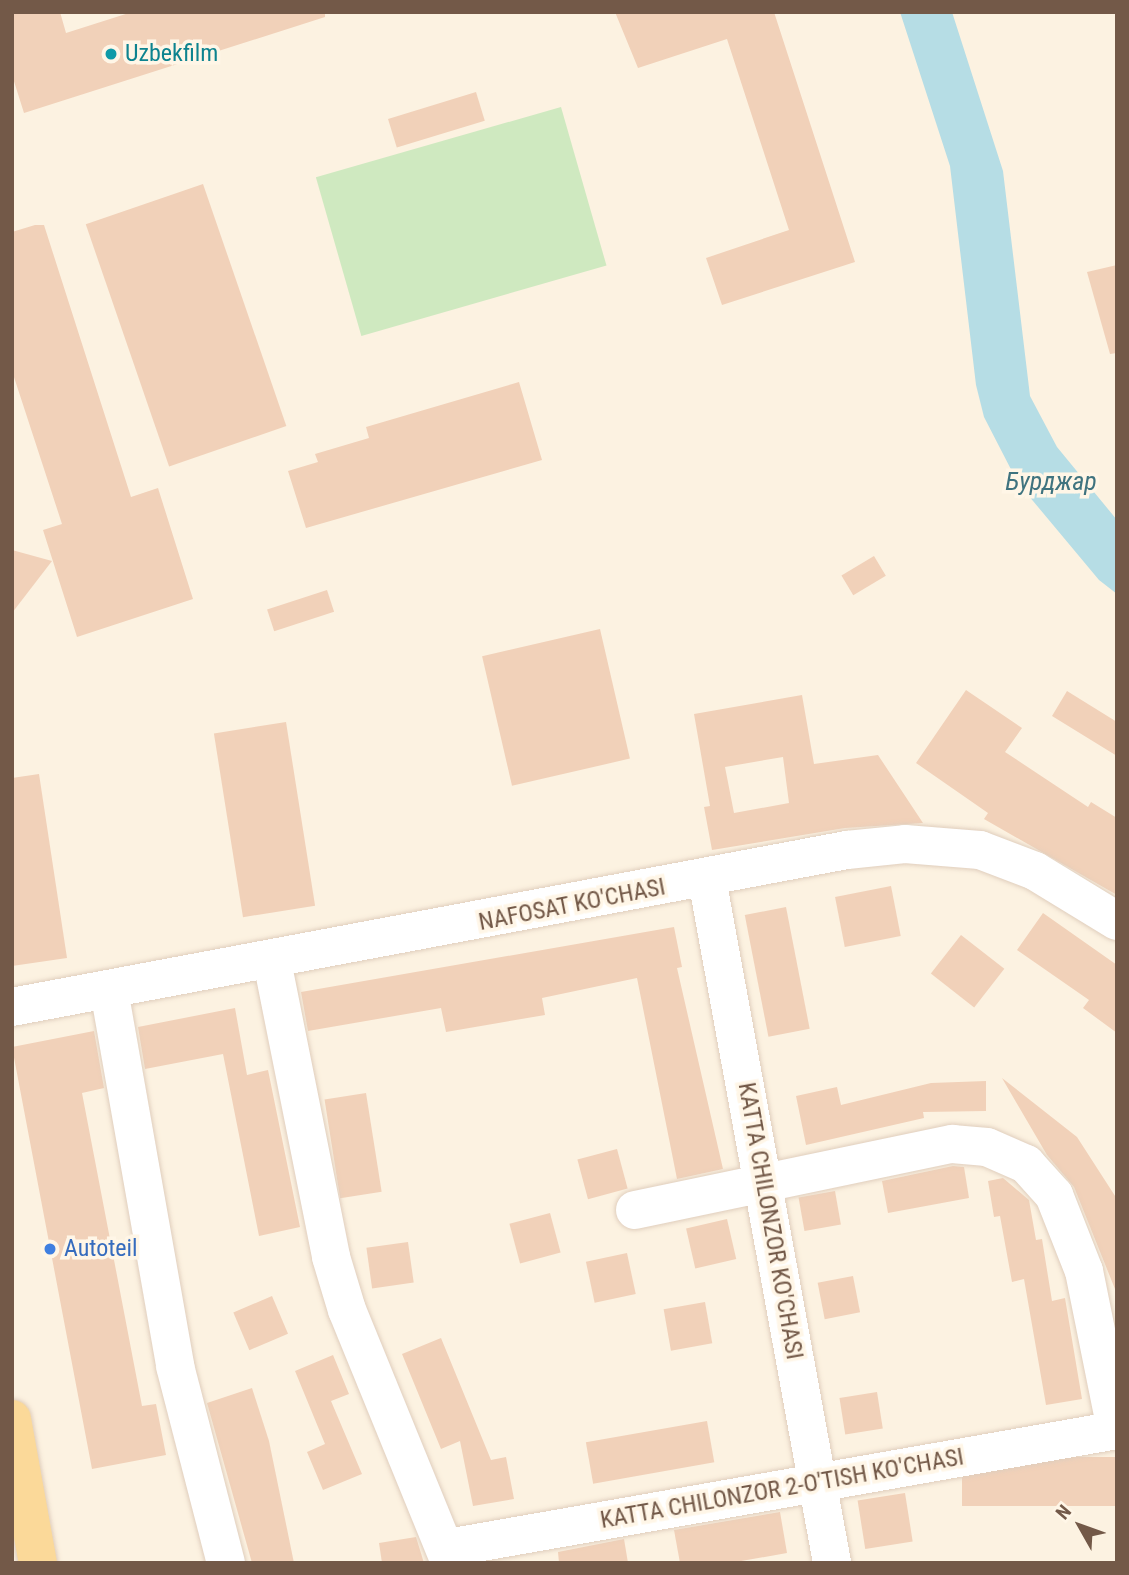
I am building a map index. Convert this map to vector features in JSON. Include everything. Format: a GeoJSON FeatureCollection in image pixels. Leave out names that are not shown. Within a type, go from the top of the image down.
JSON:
{"type":"FeatureCollection","features":[{"type":"Feature","properties":{"kind":"main road"},"geometry":{"type":"LineString","coordinates":[[12,1419],[38,1563]]}},
{"type":"Feature","properties":{"kind":"street","name":"NAFOSAT KO'CHASI"},"geometry":{"type":"LineString","coordinates":[[12,1007],[893,845],[980,850],[1035,871],[1117,921]]}},
{"type":"Feature","properties":{"kind":"street","name":"KATTA CHILONZOR KO'CHASI"},"geometry":{"type":"LineString","coordinates":[[707,879],[832,1563]]}},
{"type":"Feature","properties":{"kind":"street"},"geometry":{"type":"LineString","coordinates":[[272,961],[331,1257],[347,1310],[449,1555]]}},
{"type":"Feature","properties":{"kind":"street"},"geometry":{"type":"LineString","coordinates":[[109,990],[174,1366],[226,1563]]}},
{"type":"Feature","properties":{"kind":"street"},"geometry":{"type":"LineString","coordinates":[[635,1210],[952,1144],[987,1147],[1026,1164],[1054,1195],[1084,1271],[1116,1430]]}},
{"type":"Feature","properties":{"kind":"street","name":"KATTA CHILONZOR 2-O'TISH KO'CHASI"},"geometry":{"type":"LineString","coordinates":[[449,1555],[817,1482],[1116,1430]]}},
{"type":"Feature","properties":{"kind":"green space"},"geometry":{"type":"Polygon","coordinates":[[[561,107],[606,266],[361,336],[316,177],[561,107]]]}},
{"type":"Feature","properties":{"kind":"water","name":"Бурджар"},"geometry":{"type":"Polygon","coordinates":[[[900,12],[952,12],[1003,171],[1030,396],[1057,447],[1117,520],[1117,594],[1099,580],[1018,483],[984,417],[976,385],[950,166],[900,12]]]}},
{"type":"Feature","properties":{"kind":"building","name":"Uzbekfilm"},"geometry":{"type":"Polygon","coordinates":[[[12,12],[60,12],[66,33],[132,12],[325,12],[325,17],[24,113],[12,75],[12,12]]]}},
{"type":"Feature","properties":{"kind":"building"},"geometry":{"type":"Polygon","coordinates":[[[615,12],[774,12],[855,262],[722,305],[706,258],[789,230],[727,39],[638,68],[615,12]]]}},
{"type":"Feature","properties":{"kind":"building"},"geometry":{"type":"Polygon","coordinates":[[[476,92],[485,121],[397,148],[388,119],[476,92]]]}},
{"type":"Feature","properties":{"kind":"building"},"geometry":{"type":"Polygon","coordinates":[[[203,184],[286,426],[169,466],[86,224],[203,184]]]}},
{"type":"Feature","properties":{"kind":"building"},"geometry":{"type":"Polygon","coordinates":[[[44,225],[131,497],[158,488],[193,599],[77,637],[43,530],[62,524],[12,371],[12,232],[44,225]]]}},
{"type":"Feature","properties":{"kind":"building"},"geometry":{"type":"Polygon","coordinates":[[[1117,265],[1117,353],[1110,354],[1087,272],[1117,265]]]}},
{"type":"Feature","properties":{"kind":"building"},"geometry":{"type":"Polygon","coordinates":[[[519,382],[542,460],[306,528],[288,471],[318,462],[315,454],[369,438],[366,427],[519,382]]]}},
{"type":"Feature","properties":{"kind":"building"},"geometry":{"type":"Polygon","coordinates":[[[12,550],[52,561],[12,613],[12,550]]]}},
{"type":"Feature","properties":{"kind":"building"},"geometry":{"type":"Polygon","coordinates":[[[874,556],[886,576],[853,595],[841,576],[874,556]]]}},
{"type":"Feature","properties":{"kind":"building"},"geometry":{"type":"Polygon","coordinates":[[[327,590],[334,612],[274,631],[267,609],[327,590]]]}},
{"type":"Feature","properties":{"kind":"building"},"geometry":{"type":"Polygon","coordinates":[[[600,629],[630,759],[512,786],[482,656],[600,629]]]}},
{"type":"Feature","properties":{"kind":"building"},"geometry":{"type":"Polygon","coordinates":[[[966,690],[1022,728],[1005,752],[1088,807],[1091,802],[1117,818],[1117,895],[984,819],[988,813],[916,763],[966,690]]]}},
{"type":"Feature","properties":{"kind":"building"},"geometry":{"type":"Polygon","coordinates":[[[1067,691],[1117,722],[1117,756],[1052,716],[1067,691]]]}},
{"type":"Feature","properties":{"kind":"building"},"geometry":{"type":"Polygon","coordinates":[[[802,695],[814,764],[878,755],[923,823],[845,828],[712,850],[704,807],[710,806],[694,714],[802,695]],[[783,757],[725,767],[734,813],[789,803],[783,757]]]}},
{"type":"Feature","properties":{"kind":"building"},"geometry":{"type":"Polygon","coordinates":[[[286,722],[315,906],[243,917],[214,733],[286,722]]]}},
{"type":"Feature","properties":{"kind":"building"},"geometry":{"type":"Polygon","coordinates":[[[39,774],[67,958],[12,966],[12,778],[39,774]]]}},
{"type":"Feature","properties":{"kind":"building"},"geometry":{"type":"Polygon","coordinates":[[[891,886],[901,936],[845,947],[835,897],[891,886]]]}},
{"type":"Feature","properties":{"kind":"building"},"geometry":{"type":"Polygon","coordinates":[[[786,907],[810,1029],[768,1037],[745,915],[786,907]]]}},
{"type":"Feature","properties":{"kind":"building"},"geometry":{"type":"Polygon","coordinates":[[[1043,913],[1117,965],[1117,1033],[1083,1008],[1089,1000],[1017,950],[1043,913]]]}},
{"type":"Feature","properties":{"kind":"building"},"geometry":{"type":"Polygon","coordinates":[[[674,927],[682,967],[677,968],[723,1169],[677,1179],[637,978],[542,998],[545,1015],[446,1032],[441,1008],[308,1031],[301,992],[674,927]]]}},
{"type":"Feature","properties":{"kind":"building"},"geometry":{"type":"Polygon","coordinates":[[[961,935],[1004,969],[974,1007],[931,974],[961,935]]]}},
{"type":"Feature","properties":{"kind":"building"},"geometry":{"type":"Polygon","coordinates":[[[235,1008],[247,1075],[268,1070],[300,1227],[259,1236],[223,1054],[145,1069],[138,1027],[235,1008]]]}},
{"type":"Feature","properties":{"kind":"building"},"geometry":{"type":"Polygon","coordinates":[[[94,1031],[104,1088],[82,1093],[142,1406],[156,1404],[166,1455],[92,1469],[12,1047],[94,1031]]]}},
{"type":"Feature","properties":{"kind":"building"},"geometry":{"type":"Polygon","coordinates":[[[1002,1078],[1077,1137],[1117,1199],[1117,1294],[1074,1187],[1047,1155],[1002,1078]]]}},
{"type":"Feature","properties":{"kind":"building"},"geometry":{"type":"Polygon","coordinates":[[[986,1081],[986,1111],[923,1112],[924,1118],[806,1145],[796,1096],[837,1087],[841,1105],[931,1083],[986,1081]]]}},
{"type":"Feature","properties":{"kind":"building"},"geometry":{"type":"Polygon","coordinates":[[[366,1093],[382,1192],[340,1198],[325,1100],[366,1093]]]}},
{"type":"Feature","properties":{"kind":"building"},"geometry":{"type":"Polygon","coordinates":[[[617,1149],[628,1189],[588,1199],[577,1160],[617,1149]]]}},
{"type":"Feature","properties":{"kind":"building"},"geometry":{"type":"Polygon","coordinates":[[[953,1166],[964,1167],[969,1198],[888,1213],[882,1181],[953,1166]]]}},
{"type":"Feature","properties":{"kind":"building"},"geometry":{"type":"Polygon","coordinates":[[[1003,1178],[1029,1200],[1036,1240],[1042,1239],[1052,1301],[1065,1298],[1082,1399],[1046,1405],[1024,1279],[1012,1282],[1000,1216],[994,1217],[988,1181],[1003,1178]]]}},
{"type":"Feature","properties":{"kind":"building"},"geometry":{"type":"Polygon","coordinates":[[[835,1191],[841,1224],[804,1231],[799,1197],[835,1191]]]}},
{"type":"Feature","properties":{"kind":"building"},"geometry":{"type":"Polygon","coordinates":[[[550,1213],[561,1253],[520,1263],[509,1224],[550,1213]]]}},
{"type":"Feature","properties":{"kind":"building"},"geometry":{"type":"Polygon","coordinates":[[[727,1219],[736,1259],[695,1268],[686,1228],[727,1219]]]}},
{"type":"Feature","properties":{"kind":"building"},"geometry":{"type":"Polygon","coordinates":[[[408,1242],[414,1283],[372,1288],[366,1248],[408,1242]]]}},
{"type":"Feature","properties":{"kind":"building"},"geometry":{"type":"Polygon","coordinates":[[[627,1253],[636,1294],[595,1303],[586,1262],[627,1253]]]}},
{"type":"Feature","properties":{"kind":"building"},"geometry":{"type":"Polygon","coordinates":[[[853,1276],[860,1312],[825,1319],[818,1283],[853,1276]]]}},
{"type":"Feature","properties":{"kind":"building"},"geometry":{"type":"Polygon","coordinates":[[[272,1296],[288,1334],[249,1350],[233,1312],[272,1296]]]}},
{"type":"Feature","properties":{"kind":"building"},"geometry":{"type":"Polygon","coordinates":[[[705,1302],[712,1343],[671,1351],[664,1309],[705,1302]]]}},
{"type":"Feature","properties":{"kind":"building"},"geometry":{"type":"Polygon","coordinates":[[[441,1338],[491,1460],[506,1457],[514,1499],[473,1506],[460,1441],[441,1449],[402,1354],[441,1338]]]}},
{"type":"Feature","properties":{"kind":"building"},"geometry":{"type":"Polygon","coordinates":[[[333,1355],[349,1394],[331,1401],[362,1474],[323,1490],[307,1452],[325,1444],[295,1371],[333,1355]]]}},
{"type":"Feature","properties":{"kind":"building"},"geometry":{"type":"Polygon","coordinates":[[[252,1388],[269,1441],[294,1563],[252,1563],[207,1403],[252,1388]]]}},
{"type":"Feature","properties":{"kind":"building"},"geometry":{"type":"Polygon","coordinates":[[[877,1392],[883,1429],[845,1434],[839,1398],[877,1392]]]}},
{"type":"Feature","properties":{"kind":"building"},"geometry":{"type":"Polygon","coordinates":[[[707,1421],[714,1462],[593,1484],[586,1442],[707,1421]]]}},
{"type":"Feature","properties":{"kind":"building"},"geometry":{"type":"Polygon","coordinates":[[[962,1457],[1117,1457],[1117,1506],[962,1506],[962,1457]]]}},
{"type":"Feature","properties":{"kind":"building"},"geometry":{"type":"Polygon","coordinates":[[[905,1493],[913,1541],[865,1549],[858,1501],[905,1493]]]}},
{"type":"Feature","properties":{"kind":"building"},"geometry":{"type":"Polygon","coordinates":[[[780,1512],[787,1553],[730,1563],[680,1563],[674,1530],[780,1512]]]}},
{"type":"Feature","properties":{"kind":"building"},"geometry":{"type":"Polygon","coordinates":[[[416,1537],[424,1563],[382,1563],[379,1543],[416,1537]]]}},
{"type":"Feature","properties":{"kind":"building"},"geometry":{"type":"Polygon","coordinates":[[[624,1539],[628,1563],[559,1563],[558,1552],[624,1539]]]}},
{"type":"Feature","properties":{"kind":"place","name":"Uzbekfilm"},"geometry":{"type":"Point","coordinates":[111,54]}},
{"type":"Feature","properties":{"kind":"place","name":"Autoteil"},"geometry":{"type":"Point","coordinates":[50,1249]}}]}
